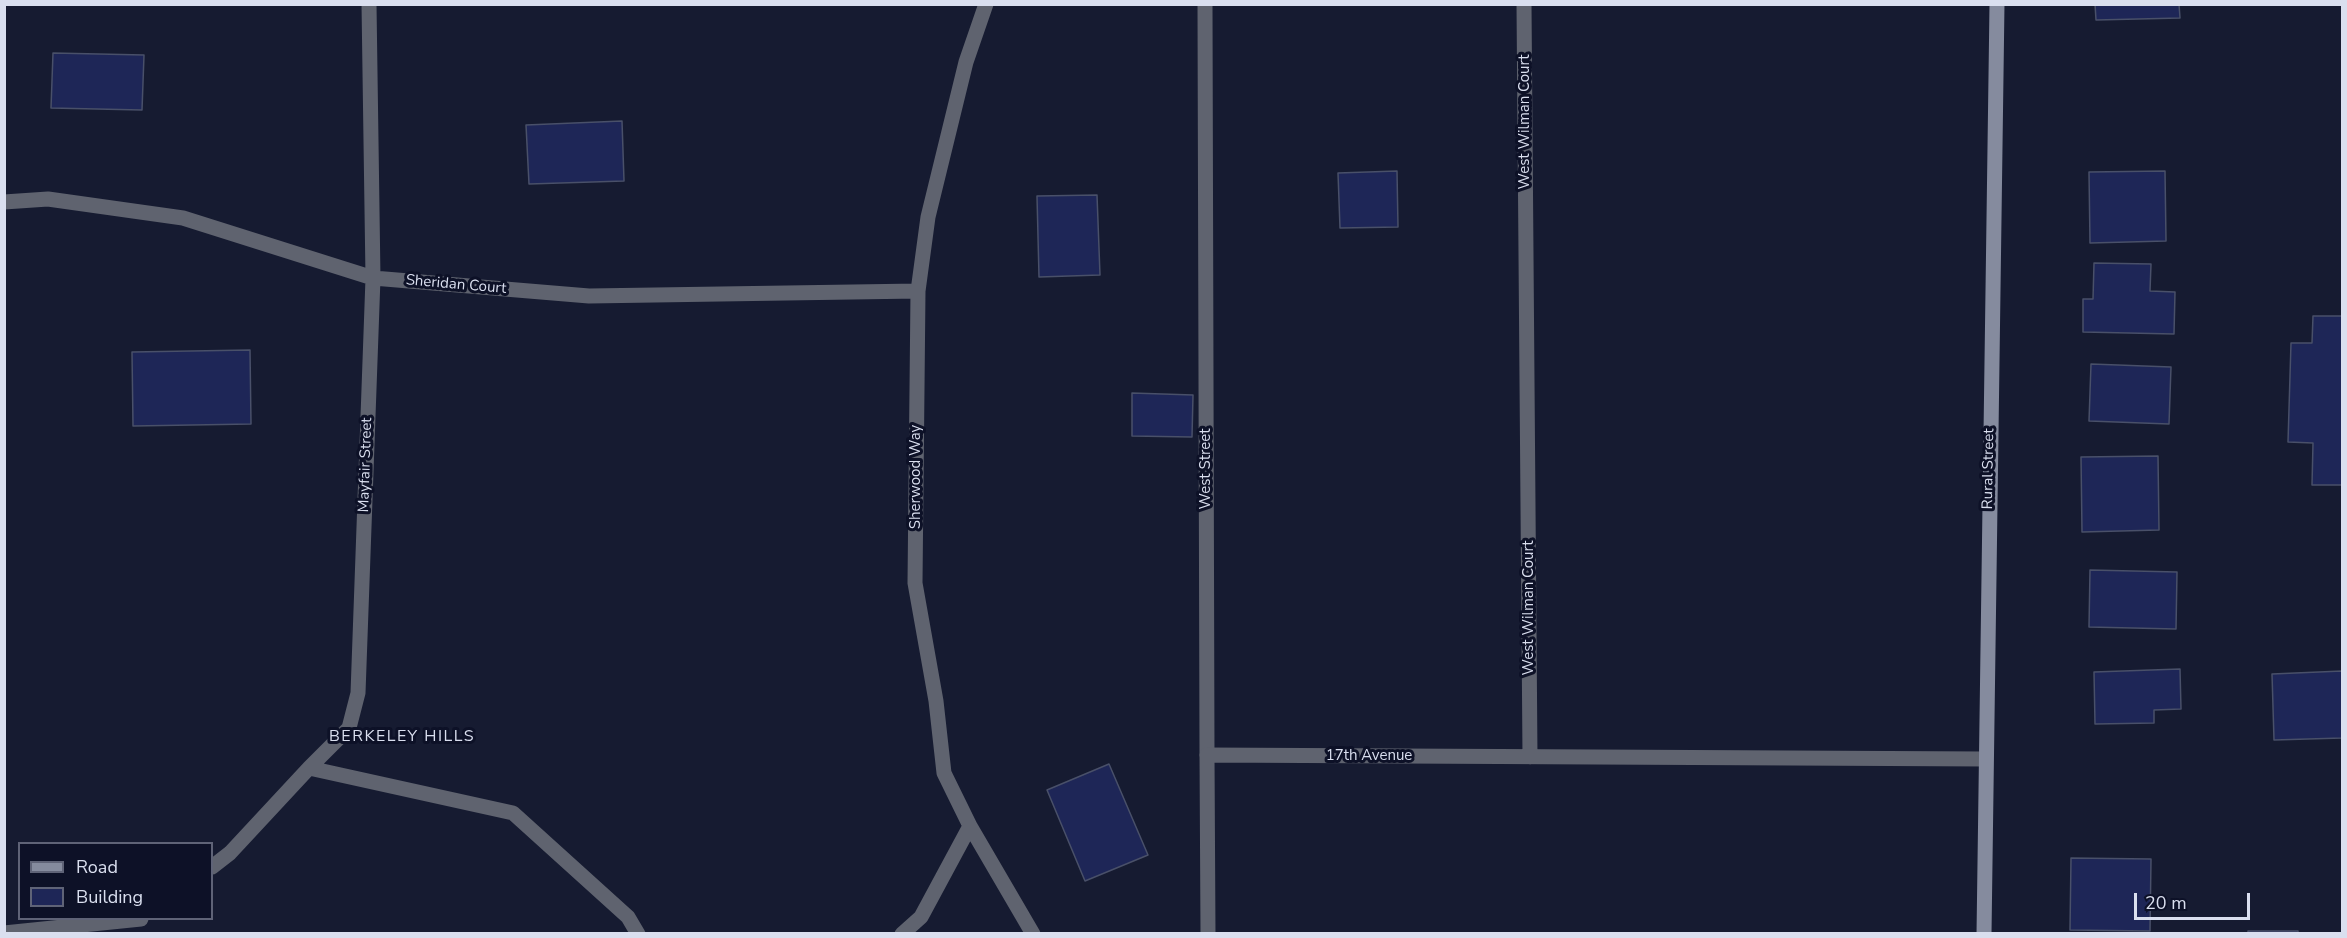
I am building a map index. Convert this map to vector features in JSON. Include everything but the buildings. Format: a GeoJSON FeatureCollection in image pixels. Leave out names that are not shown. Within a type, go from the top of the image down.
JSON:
{"type":"FeatureCollection","features":[{"type":"Feature","properties":{"kind":"street","name":"Mayfair Street"},"geometry":{"type":"LineString","coordinates":[[213,866],[230,853],[349,728],[358,693],[373,278],[369,4]]}},
{"type":"Feature","properties":{"kind":"street","name":"Sherwood Way"},"geometry":{"type":"LineString","coordinates":[[986,4],[966,62],[931,206],[918,291],[915,583],[936,701],[944,773],[970,826],[1033,933]]}},
{"type":"Feature","properties":{"kind":"street","name":"West Street"},"geometry":{"type":"LineString","coordinates":[[1205,4],[1208,933]]}},
{"type":"Feature","properties":{"kind":"street","name":"West Wilman Court"},"geometry":{"type":"LineString","coordinates":[[1524,4],[1530,757]]}},
{"type":"Feature","properties":{"kind":"street","name":"Rural Street"},"geometry":{"type":"LineString","coordinates":[[1984,933],[1997,4]]}},
{"type":"Feature","properties":{"kind":"street","name":"Sheridan Court"},"geometry":{"type":"LineString","coordinates":[[4,202],[48,198],[183,218],[373,278],[589,296],[918,291]]}},
{"type":"Feature","properties":{"kind":"street","name":"17th Avenue"},"geometry":{"type":"LineString","coordinates":[[1207,755],[1530,757]]}},
{"type":"Feature","properties":{"kind":"street"},"geometry":{"type":"LineString","coordinates":[[1530,757],[1985,759]]}},
{"type":"Feature","properties":{"kind":"street"},"geometry":{"type":"LineString","coordinates":[[309,768],[513,813],[628,917],[638,933]]}},
{"type":"Feature","properties":{"kind":"street"},"geometry":{"type":"LineString","coordinates":[[902,933],[921,917],[970,826]]}},
{"type":"Feature","properties":{"kind":"street"},"geometry":{"type":"LineString","coordinates":[[4,933],[131,920]]}},
{"type":"Feature","properties":{"kind":"district","name":"BERKELEY HILLS"},"geometry":{"type":"Point","coordinates":[402,737]}}]}
